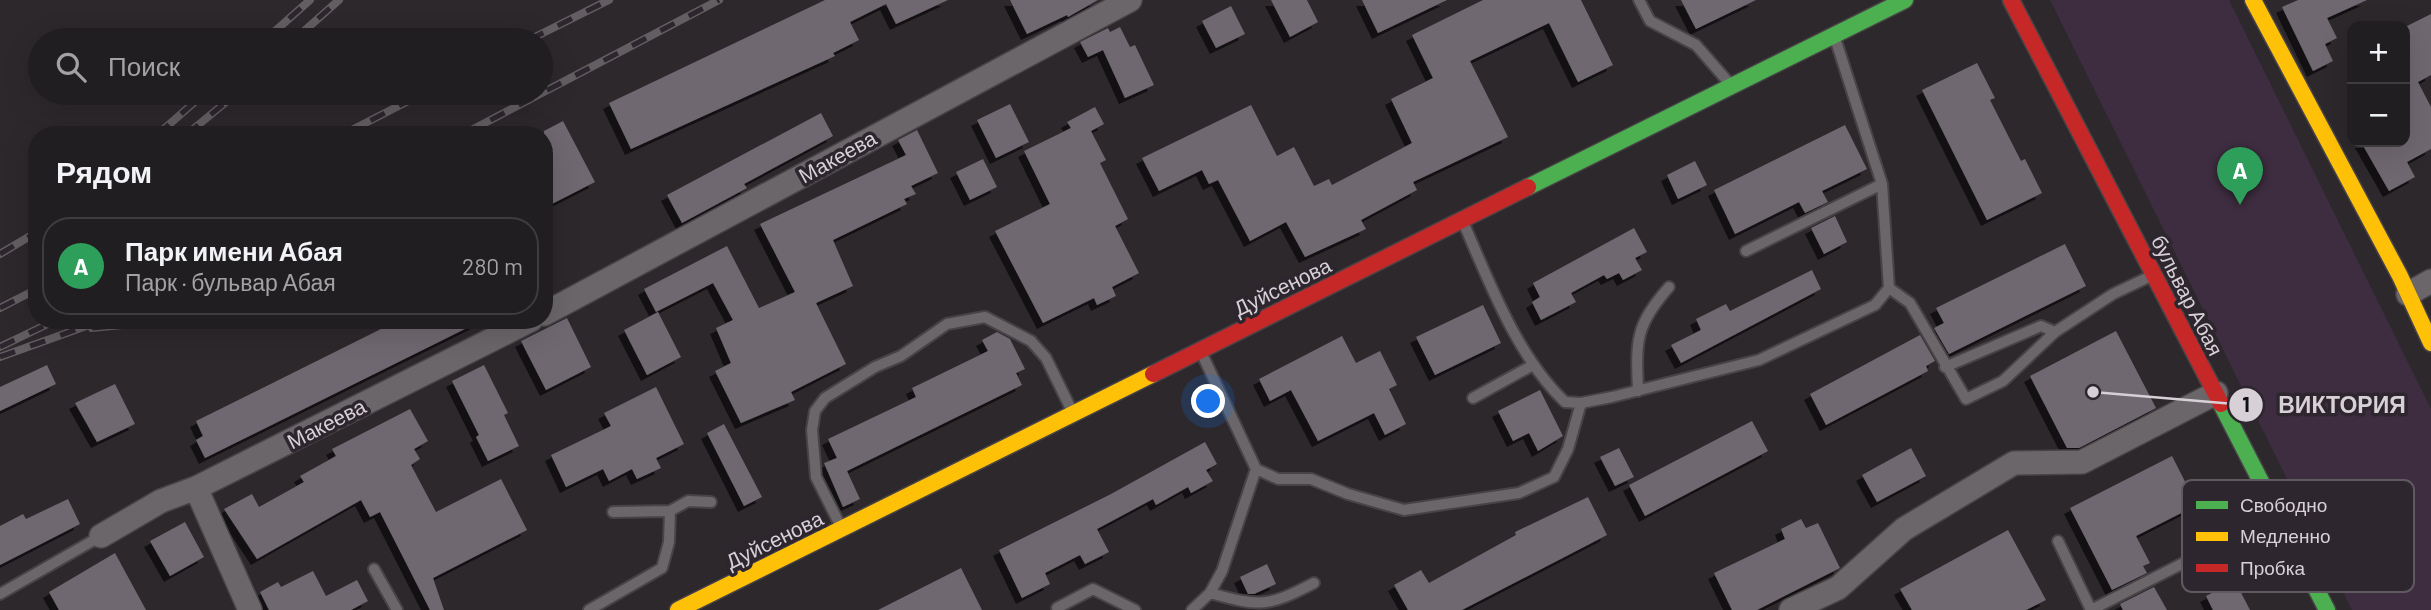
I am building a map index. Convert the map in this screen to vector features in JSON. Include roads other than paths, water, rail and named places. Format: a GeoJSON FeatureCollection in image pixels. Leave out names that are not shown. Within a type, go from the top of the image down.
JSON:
{"type":"FeatureCollection","features":[{"type":"Feature","properties":{"kind":"street","name":"Макеева"},"geometry":{"type":"LineString","coordinates":[[553,309],[1130,0]]}},
{"type":"Feature","properties":{"kind":"street","name":"Дуйсенова"},"geometry":{"type":"LineString","coordinates":[[678,610],[1905,0]]}},
{"type":"Feature","properties":{"kind":"street","name":"бульвар Абая"},"geometry":{"type":"LineString","coordinates":[[2011,0],[2260,480]]}},
{"type":"Feature","properties":{"kind":"street"},"geometry":{"type":"LineString","coordinates":[[2256,1],[2431,343]]}},
{"type":"Feature","properties":{"kind":"street"},"geometry":{"type":"LineString","coordinates":[[2408,294],[2431,281]]}},
{"type":"Feature","properties":{"kind":"street","name":"Макеева"},"geometry":{"type":"LineString","coordinates":[[101,536],[161,501],[196,488],[513,329]]}},
{"type":"Feature","properties":{"kind":"street"},"geometry":{"type":"LineString","coordinates":[[1791,610],[1838,588],[1904,529],[2014,463],[2082,462],[2216,393]]}},
{"type":"Feature","properties":{"kind":"street"},"geometry":{"type":"LineString","coordinates":[[196,488],[250,610]]}},
{"type":"Feature","properties":{"kind":"street","name":"бульвар Абая"},"geometry":{"type":"LineString","coordinates":[[2318,592],[2327,610]]}},
{"type":"Feature","properties":{"kind":"lane"},"geometry":{"type":"LineString","coordinates":[[1639,0],[1650,22],[1696,45],[1732,86]]}},
{"type":"Feature","properties":{"kind":"lane"},"geometry":{"type":"LineString","coordinates":[[1463,220],[1484,271],[1533,365],[1564,402],[1581,403],[1638,391],[1759,359],[1875,305],[1889,288],[1882,184],[1834,36]]}},
{"type":"Feature","properties":{"kind":"lane"},"geometry":{"type":"LineString","coordinates":[[1745,251],[1882,184]]}},
{"type":"Feature","properties":{"kind":"lane"},"geometry":{"type":"LineString","coordinates":[[1889,288],[1910,303],[1945,368],[1966,399],[2003,381],[2055,332],[2113,294],[2154,274]]}},
{"type":"Feature","properties":{"kind":"lane"},"geometry":{"type":"LineString","coordinates":[[1638,391],[1636,342],[1648,311],[1669,287]]}},
{"type":"Feature","properties":{"kind":"lane"},"geometry":{"type":"LineString","coordinates":[[841,529],[816,477],[812,430],[815,411],[825,398],[874,367],[901,356],[947,324],[985,317],[1031,341],[1046,358],[1074,413]]}},
{"type":"Feature","properties":{"kind":"lane"},"geometry":{"type":"LineString","coordinates":[[1945,368],[2041,326],[2055,332]]}},
{"type":"Feature","properties":{"kind":"lane"},"geometry":{"type":"LineString","coordinates":[[1200,350],[1256,469],[1278,479],[1311,479],[1348,494],[1404,510],[1519,494],[1554,477],[1568,449],[1581,403]]}},
{"type":"Feature","properties":{"kind":"lane"},"geometry":{"type":"LineString","coordinates":[[1473,398],[1533,365]]}},
{"type":"Feature","properties":{"kind":"lane"},"geometry":{"type":"LineString","coordinates":[[1192,610],[1210,593],[1222,572],[1256,469]]}},
{"type":"Feature","properties":{"kind":"lane"},"geometry":{"type":"LineString","coordinates":[[613,512],[670,511],[688,501],[711,502]]}},
{"type":"Feature","properties":{"kind":"lane"},"geometry":{"type":"LineString","coordinates":[[589,610],[662,568],[669,542],[670,511]]}},
{"type":"Feature","properties":{"kind":"lane"},"geometry":{"type":"LineString","coordinates":[[0,594],[101,536]]}},
{"type":"Feature","properties":{"kind":"lane"},"geometry":{"type":"LineString","coordinates":[[2058,541],[2091,610],[2182,564]]}},
{"type":"Feature","properties":{"kind":"lane"},"geometry":{"type":"LineString","coordinates":[[374,569],[397,610]]}},
{"type":"Feature","properties":{"kind":"lane"},"geometry":{"type":"LineString","coordinates":[[1210,593],[1249,604],[1278,602],[1314,583]]}},
{"type":"Feature","properties":{"kind":"lane"},"geometry":{"type":"LineString","coordinates":[[1057,608],[1093,589],[1135,610]]}},
{"type":"Feature","properties":{"kind":"railway"},"geometry":{"type":"LineString","coordinates":[[278,28],[310,0]]}},
{"type":"Feature","properties":{"kind":"railway"},"geometry":{"type":"LineString","coordinates":[[308,28],[339,0]]}},
{"type":"Feature","properties":{"kind":"railway"},"geometry":{"type":"LineString","coordinates":[[553,28],[609,0]]}},
{"type":"Feature","properties":{"kind":"railway"},"geometry":{"type":"LineString","coordinates":[[553,87],[719,0]]}},
{"type":"Feature","properties":{"kind":"railway"},"geometry":{"type":"LineString","coordinates":[[167,126],[191,105]]}},
{"type":"Feature","properties":{"kind":"railway"},"geometry":{"type":"LineString","coordinates":[[197,126],[222,105]]}},
{"type":"Feature","properties":{"kind":"railway"},"geometry":{"type":"LineString","coordinates":[[360,126],[401,105]]}},
{"type":"Feature","properties":{"kind":"railway"},"geometry":{"type":"LineString","coordinates":[[479,126],[519,105]]}},
{"type":"Feature","properties":{"kind":"railway"},"geometry":{"type":"LineString","coordinates":[[0,254],[28,237]]}},
{"type":"Feature","properties":{"kind":"railway"},"geometry":{"type":"LineString","coordinates":[[0,308],[28,294]]}},
{"type":"Feature","properties":{"kind":"railway"},"geometry":{"type":"LineString","coordinates":[[0,347],[37,329]]}},
{"type":"Feature","properties":{"kind":"railway"},"geometry":{"type":"LineString","coordinates":[[0,357],[78,329]]}},
{"type":"Feature","properties":{"kind":"place","name":"Парк имени Абая"},"geometry":{"type":"Point","coordinates":[2240,205]}},
{"type":"Feature","properties":{"kind":"place","name":"ВИКТОРИЯ"},"geometry":{"type":"Point","coordinates":[2093,392]}}]}
